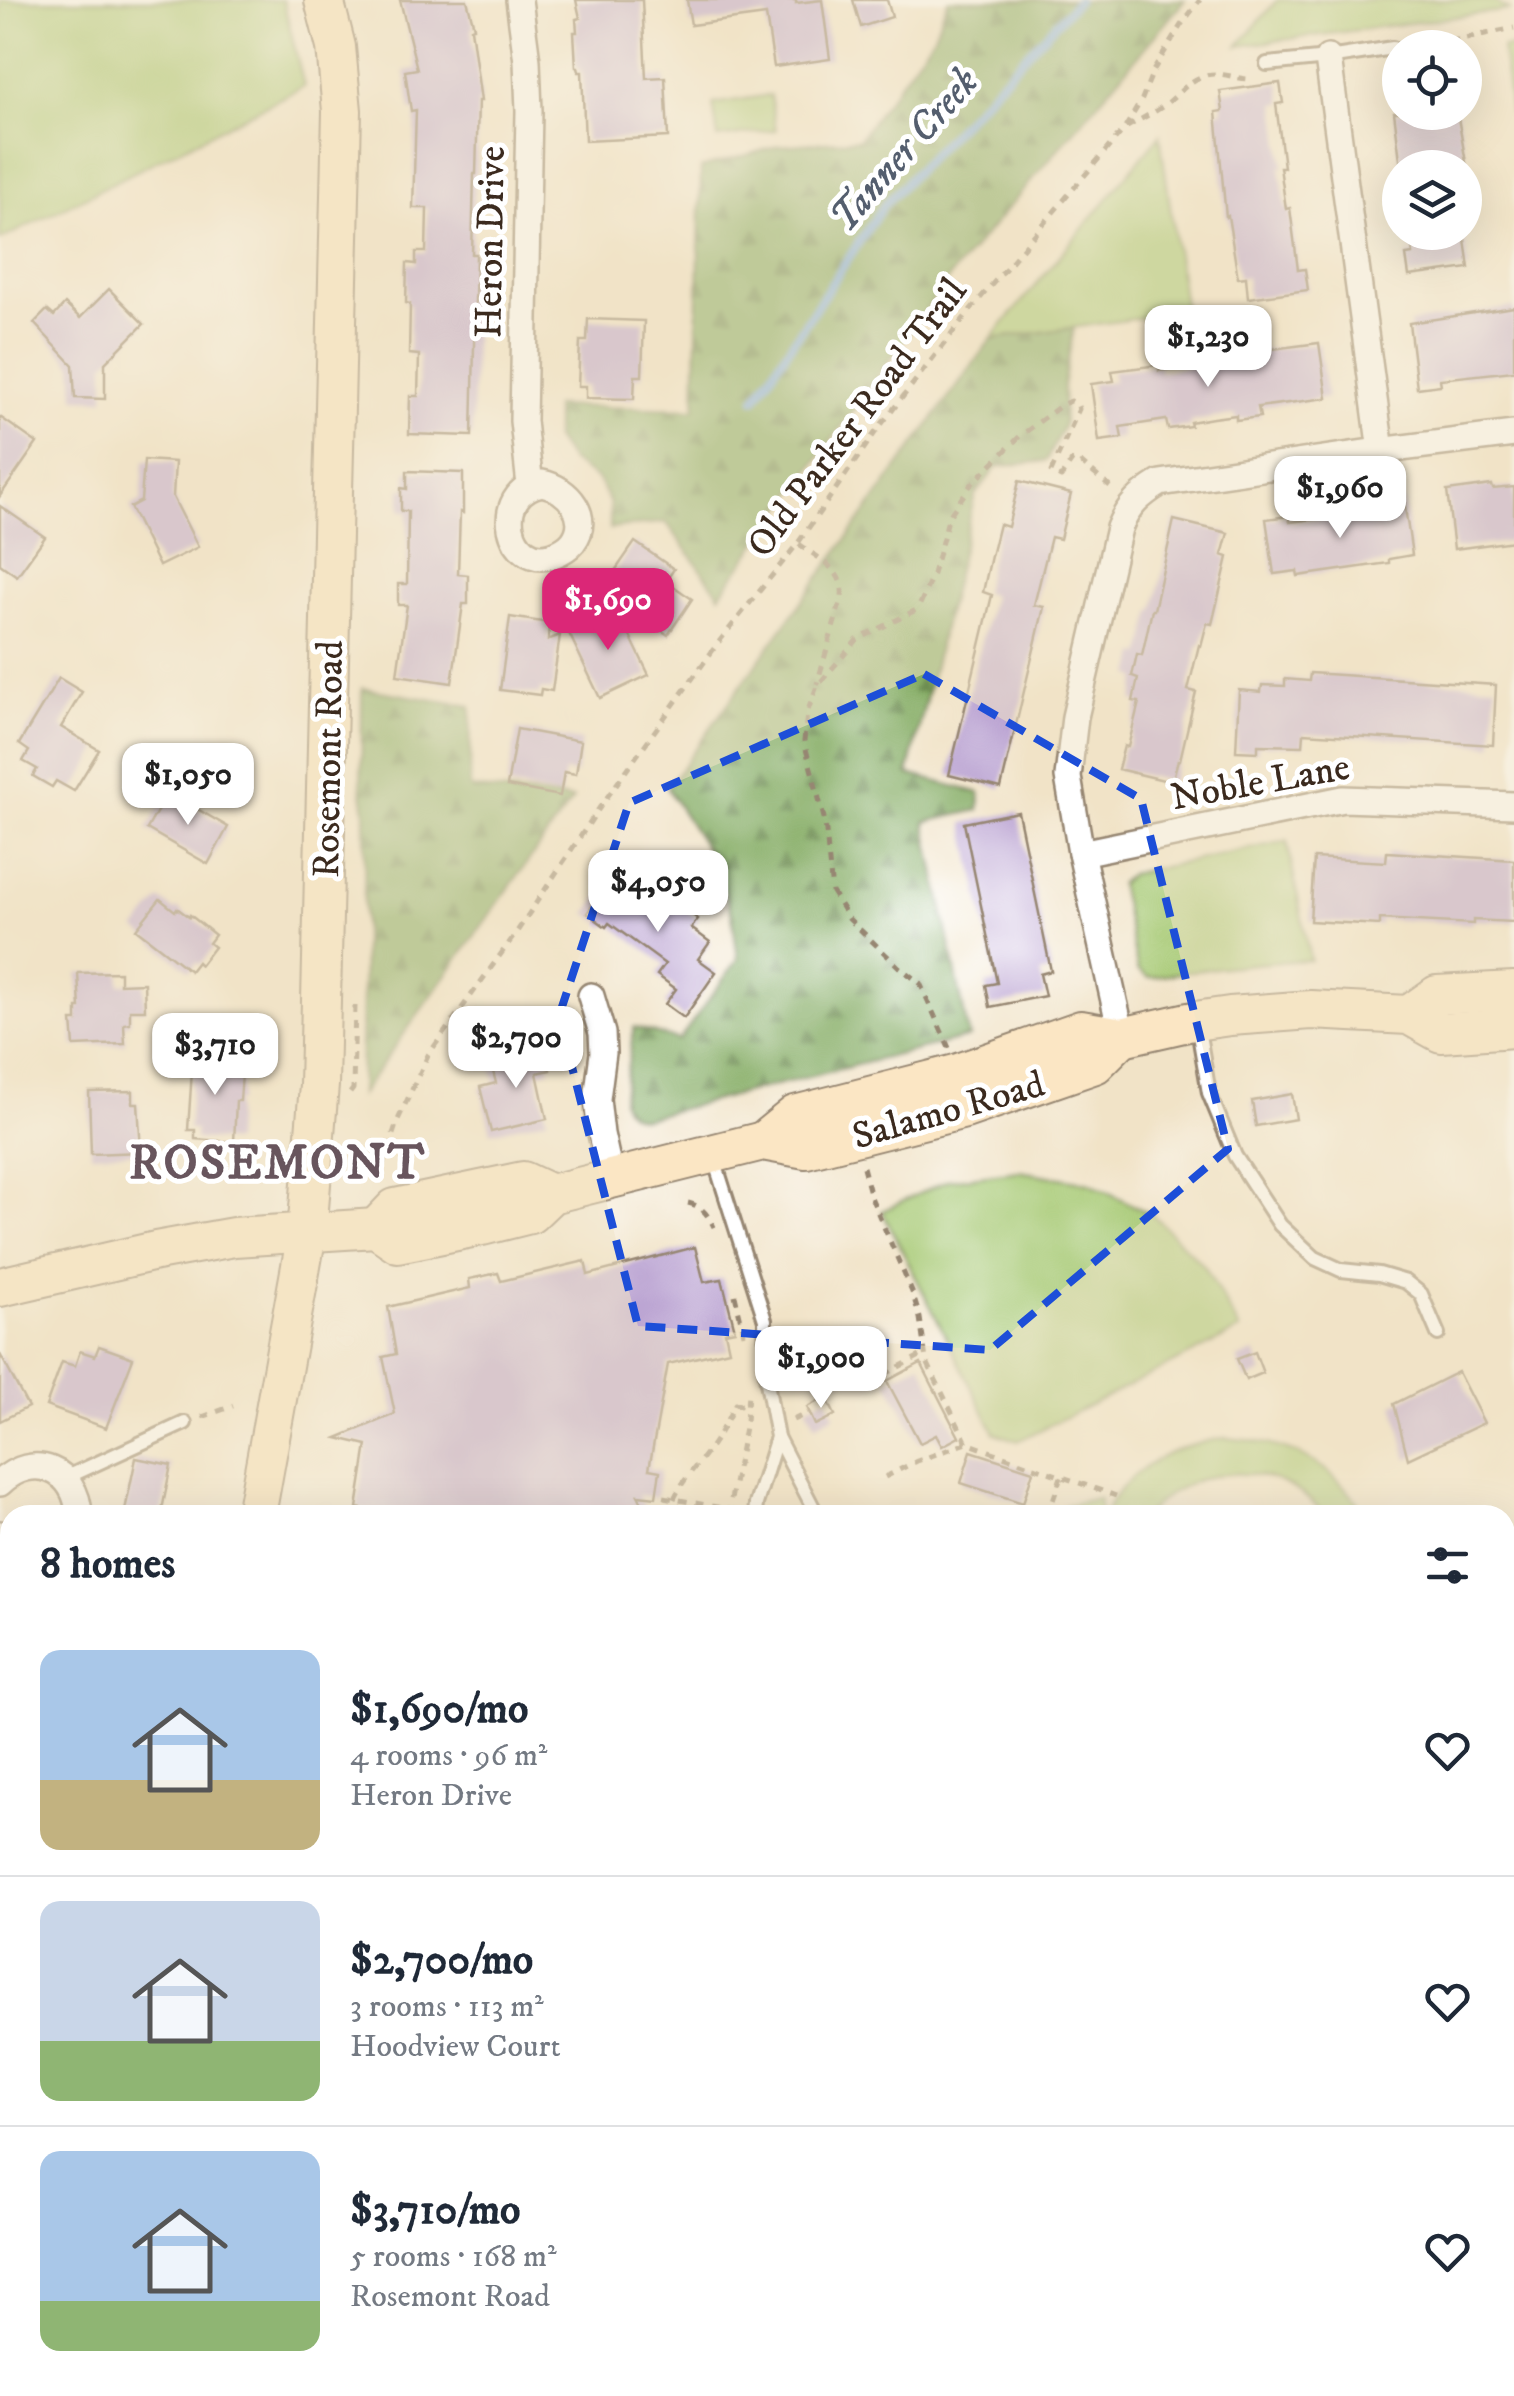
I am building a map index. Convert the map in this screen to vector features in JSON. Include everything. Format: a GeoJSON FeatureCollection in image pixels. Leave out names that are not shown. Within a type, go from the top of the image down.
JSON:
{"type":"FeatureCollection","features":[{"type":"Feature","properties":{"kind":"main road","name":"Rosemont Road"},"geometry":{"type":"LineString","coordinates":[[258,1505],[307,1233],[318,1085],[342,111],[336,47],[324,0]]}},
{"type":"Feature","properties":{"kind":"main road","name":"Salamo Road"},"geometry":{"type":"LineString","coordinates":[[1408,1015],[1437,996],[1514,991]]}},
{"type":"Feature","properties":{"kind":"main road","name":"Salamo Road"},"geometry":{"type":"LineString","coordinates":[[0,1287],[234,1238],[376,1228],[398,1242],[442,1235],[530,1214],[551,1194],[763,1141],[796,1115],[956,1074],[1082,1030],[1122,1037],[1196,1020],[1298,1011],[1408,1015],[1441,1032],[1514,1028]]}},
{"type":"Feature","properties":{"kind":"main road","name":"Salamo Road"},"geometry":{"type":"LineString","coordinates":[[763,1141],[806,1150],[979,1105],[1095,1064],[1122,1037]]}},
{"type":"Feature","properties":{"kind":"street","name":"Heron Drive"},"geometry":{"type":"LineString","coordinates":[[518,0],[529,87],[523,421],[530,486]]}},
{"type":"Feature","properties":{"kind":"street"},"geometry":{"type":"LineString","coordinates":[[1328,58],[1381,450]]}},
{"type":"Feature","properties":{"kind":"street"},"geometry":{"type":"LineString","coordinates":[[1122,1037],[1068,778],[1076,717],[1119,528],[1132,503],[1160,483],[1514,434]]}},
{"type":"Feature","properties":{"kind":"street","name":"Noble Lane"},"geometry":{"type":"LineString","coordinates":[[1081,853],[1343,799],[1514,805]]}},
{"type":"Feature","properties":{"kind":"street"},"geometry":{"type":"LineString","coordinates":[[590,996],[602,1033],[604,1053],[597,1099],[611,1178]]}},
{"type":"Feature","properties":{"kind":"street"},"geometry":{"type":"LineString","coordinates":[[0,1483],[18,1469],[52,1469],[65,1478],[76,1495],[77,1505]]}},
{"type":"Feature","properties":{"kind":"lane"},"geometry":{"type":"LineString","coordinates":[[1267,64],[1382,50]]}},
{"type":"Feature","properties":{"kind":"lane"},"geometry":{"type":"LineString","coordinates":[[1196,1020],[1209,1093],[1228,1140],[1280,1225],[1315,1258],[1341,1270],[1406,1282],[1421,1294],[1438,1334]]}},
{"type":"Feature","properties":{"kind":"lane"},"geometry":{"type":"LineString","coordinates":[[712,1153],[764,1320],[766,1377],[776,1437],[811,1505]]}},
{"type":"Feature","properties":{"kind":"lane"},"geometry":{"type":"LineString","coordinates":[[65,1478],[185,1423]]}},
{"type":"Feature","properties":{"kind":"lane"},"geometry":{"type":"LineString","coordinates":[[756,1505],[776,1437]]}},
{"type":"Feature","properties":{"kind":"path","name":"Old Parker Road Trail"},"geometry":{"type":"LineString","coordinates":[[378,1180],[396,1122],[428,1056],[600,807],[718,643],[798,543],[876,430],[972,308],[1125,128],[1153,71],[1200,0]]}},
{"type":"Feature","properties":{"kind":"path"},"geometry":{"type":"LineString","coordinates":[[1482,35],[1514,28]]}},
{"type":"Feature","properties":{"kind":"path"},"geometry":{"type":"LineString","coordinates":[[1125,128],[1165,105],[1198,77],[1215,74],[1246,80],[1260,78]]}},
{"type":"Feature","properties":{"kind":"path"},"geometry":{"type":"LineString","coordinates":[[816,686],[857,640],[918,609],[950,516],[970,486],[1020,436],[1063,404],[1072,401],[1079,409],[1052,472],[1061,477],[1072,460],[1077,460],[1110,487]]}},
{"type":"Feature","properties":{"kind":"path"},"geometry":{"type":"LineString","coordinates":[[798,543],[836,571],[844,584],[807,712],[804,741],[825,822],[832,892],[849,919],[920,983],[956,1074]]}},
{"type":"Feature","properties":{"kind":"path"},"geometry":{"type":"LineString","coordinates":[[862,1160],[871,1196],[912,1292],[924,1354],[967,1442]]}},
{"type":"Feature","properties":{"kind":"path"},"geometry":{"type":"LineString","coordinates":[[688,1203],[708,1214],[716,1232]]}},
{"type":"Feature","properties":{"kind":"path"},"geometry":{"type":"LineString","coordinates":[[732,1281],[745,1340]]}},
{"type":"Feature","properties":{"kind":"path"},"geometry":{"type":"LineString","coordinates":[[856,1389],[924,1354]]}},
{"type":"Feature","properties":{"kind":"path"},"geometry":{"type":"LineString","coordinates":[[729,1505],[749,1386]]}},
{"type":"Feature","properties":{"kind":"path"},"geometry":{"type":"LineString","coordinates":[[674,1499],[725,1425],[734,1404],[748,1406]]}},
{"type":"Feature","properties":{"kind":"path"},"geometry":{"type":"LineString","coordinates":[[185,1423],[233,1406]]}},
{"type":"Feature","properties":{"kind":"path"},"geometry":{"type":"LineString","coordinates":[[793,1420],[808,1413]]}},
{"type":"Feature","properties":{"kind":"path"},"geometry":{"type":"LineString","coordinates":[[743,1437],[754,1438]]}},
{"type":"Feature","properties":{"kind":"path"},"geometry":{"type":"LineString","coordinates":[[884,1477],[967,1442],[1116,1496]]}},
{"type":"Feature","properties":{"kind":"path"},"geometry":{"type":"LineString","coordinates":[[1051,1505],[1061,1477]]}},
{"type":"Feature","properties":{"kind":"path"},"geometry":{"type":"LineString","coordinates":[[664,1497],[699,1505]]}},
{"type":"Feature","properties":{"kind":"highlighted area"},"geometry":{"type":"Polygon","coordinates":[[[924,674],[1141,799],[1228,1149],[990,1350],[638,1326],[559,1016],[629,803],[924,674]]]}},
{"type":"Feature","properties":{"kind":"green space"},"geometry":{"type":"Polygon","coordinates":[[[0,0],[283,0],[304,86],[0,240],[0,0]]]}},
{"type":"Feature","properties":{"kind":"green space"},"geometry":{"type":"Polygon","coordinates":[[[948,0],[1185,0],[952,274],[720,595],[666,522],[610,529],[610,504],[598,480],[570,461],[555,439],[555,406],[695,409],[701,168],[778,146],[859,139],[933,37],[948,0]]]}},
{"type":"Feature","properties":{"kind":"green space"},"geometry":{"type":"Polygon","coordinates":[[[1277,0],[1492,0],[1509,10],[1238,46],[1277,0]]]}},
{"type":"Feature","properties":{"kind":"green space"},"geometry":{"type":"Polygon","coordinates":[[[1514,47],[1514,137],[1502,48],[1514,47]]]}},
{"type":"Feature","properties":{"kind":"green space"},"geometry":{"type":"Polygon","coordinates":[[[770,95],[776,130],[718,138],[713,104],[770,95]]]}},
{"type":"Feature","properties":{"kind":"green space"},"geometry":{"type":"Polygon","coordinates":[[[1160,135],[1185,312],[991,339],[1160,135]]]}},
{"type":"Feature","properties":{"kind":"green space"},"geometry":{"type":"Polygon","coordinates":[[[1074,328],[1063,386],[1064,425],[1046,461],[997,467],[975,495],[908,774],[980,793],[979,810],[925,822],[969,1037],[644,1118],[633,1115],[622,1101],[634,1027],[679,1040],[738,959],[732,915],[714,862],[667,788],[991,339],[1074,328]]]}},
{"type":"Feature","properties":{"kind":"green space"},"geometry":{"type":"Polygon","coordinates":[[[362,688],[471,706],[470,788],[573,799],[360,1095],[365,842],[362,688]]]}},
{"type":"Feature","properties":{"kind":"green space"},"geometry":{"type":"Polygon","coordinates":[[[1287,841],[1310,960],[1149,978],[1138,970],[1119,884],[1130,874],[1287,841]]]}},
{"type":"Feature","properties":{"kind":"green space"},"geometry":{"type":"Polygon","coordinates":[[[1019,1171],[1090,1183],[1154,1216],[1205,1267],[1240,1330],[1018,1441],[995,1433],[882,1211],[948,1180],[1019,1171]]]}},
{"type":"Feature","properties":{"kind":"green space"},"geometry":{"type":"Polygon","coordinates":[[[1247,1440],[1306,1458],[1338,1481],[1359,1505],[1314,1505],[1284,1484],[1260,1476],[1235,1474],[1187,1485],[1157,1505],[1110,1505],[1125,1484],[1154,1461],[1207,1441],[1247,1440]]]}},
{"type":"Feature","properties":{"kind":"green space"},"geometry":{"type":"Polygon","coordinates":[[[1098,1498],[1099,1505],[1068,1505],[1098,1498]]]}},
{"type":"Feature","properties":{"kind":"building"},"geometry":{"type":"Polygon","coordinates":[[[400,0],[467,0],[474,27],[471,28],[481,101],[474,174],[472,436],[409,434],[410,396],[418,396],[419,355],[409,354],[407,263],[416,264],[416,252],[426,252],[427,208],[413,208],[416,110],[411,111],[405,71],[417,69],[400,0]]]}},
{"type":"Feature","properties":{"kind":"building"},"geometry":{"type":"Polygon","coordinates":[[[576,0],[642,0],[646,78],[665,77],[668,137],[585,141],[582,72],[576,67],[574,32],[576,19],[580,18],[576,0]]]}},
{"type":"Feature","properties":{"kind":"building"},"geometry":{"type":"Polygon","coordinates":[[[687,0],[822,0],[830,59],[774,67],[766,15],[691,25],[687,0]]]}},
{"type":"Feature","properties":{"kind":"building"},"geometry":{"type":"Polygon","coordinates":[[[853,0],[887,0],[892,17],[861,27],[853,0]]]}},
{"type":"Feature","properties":{"kind":"building"},"geometry":{"type":"Polygon","coordinates":[[[1280,83],[1283,103],[1276,104],[1284,167],[1280,167],[1298,270],[1305,269],[1308,290],[1248,298],[1246,277],[1238,278],[1226,217],[1216,112],[1223,111],[1220,91],[1280,83]]]}},
{"type":"Feature","properties":{"kind":"building"},"geometry":{"type":"Polygon","coordinates":[[[1396,130],[1460,130],[1464,150],[1399,150],[1396,130]]]}},
{"type":"Feature","properties":{"kind":"building"},"geometry":{"type":"Polygon","coordinates":[[[1412,250],[1466,250],[1469,268],[1409,276],[1406,255],[1413,254],[1412,250]]]}},
{"type":"Feature","properties":{"kind":"building"},"geometry":{"type":"Polygon","coordinates":[[[109,289],[144,324],[105,363],[105,399],[75,398],[73,365],[34,323],[47,310],[54,316],[65,304],[80,318],[109,289]]]}},
{"type":"Feature","properties":{"kind":"building"},"geometry":{"type":"Polygon","coordinates":[[[1514,307],[1514,371],[1440,379],[1441,385],[1417,388],[1409,323],[1514,307]]]}},
{"type":"Feature","properties":{"kind":"building"},"geometry":{"type":"Polygon","coordinates":[[[588,319],[644,321],[642,376],[635,376],[634,399],[586,398],[586,386],[578,386],[580,341],[587,341],[588,319]]]}},
{"type":"Feature","properties":{"kind":"building"},"geometry":{"type":"Polygon","coordinates":[[[1319,343],[1327,398],[1258,407],[1260,417],[1213,418],[1168,429],[1166,420],[1120,427],[1122,438],[1099,441],[1091,384],[1114,381],[1112,371],[1159,365],[1159,371],[1251,358],[1250,352],[1319,343]]]}},
{"type":"Feature","properties":{"kind":"building"},"geometry":{"type":"Polygon","coordinates":[[[0,417],[37,443],[0,496],[0,417]]]}},
{"type":"Feature","properties":{"kind":"building"},"geometry":{"type":"Polygon","coordinates":[[[144,460],[175,462],[173,497],[198,547],[159,566],[130,507],[141,501],[144,460]]]}},
{"type":"Feature","properties":{"kind":"building"},"geometry":{"type":"Polygon","coordinates":[[[407,471],[463,473],[458,574],[468,575],[468,604],[463,604],[452,683],[397,675],[407,605],[398,605],[398,584],[407,584],[408,511],[401,511],[401,488],[407,489],[407,471]]]}},
{"type":"Feature","properties":{"kind":"building"},"geometry":{"type":"Polygon","coordinates":[[[1019,481],[1071,494],[1060,539],[1051,537],[1034,605],[1044,607],[1001,788],[949,775],[992,595],[983,592],[991,556],[999,524],[1008,527],[1019,481]]]}},
{"type":"Feature","properties":{"kind":"building"},"geometry":{"type":"Polygon","coordinates":[[[1492,485],[1493,489],[1514,487],[1514,541],[1454,549],[1447,491],[1492,485]]]}},
{"type":"Feature","properties":{"kind":"building"},"geometry":{"type":"Polygon","coordinates":[[[1404,500],[1412,555],[1389,559],[1389,563],[1298,576],[1297,571],[1274,574],[1266,519],[1289,516],[1290,522],[1382,510],[1381,503],[1404,500]]]}},
{"type":"Feature","properties":{"kind":"building"},"geometry":{"type":"Polygon","coordinates":[[[0,506],[45,537],[17,576],[0,564],[0,506]]]}},
{"type":"Feature","properties":{"kind":"building"},"geometry":{"type":"Polygon","coordinates":[[[1174,520],[1228,533],[1222,555],[1228,557],[1212,624],[1207,623],[1199,645],[1188,690],[1196,692],[1172,782],[1118,769],[1139,702],[1133,701],[1138,678],[1132,676],[1137,654],[1142,655],[1174,520]]]}},
{"type":"Feature","properties":{"kind":"building"},"geometry":{"type":"Polygon","coordinates":[[[635,542],[674,569],[666,581],[692,599],[668,635],[610,594],[618,583],[610,578],[635,542]]]}},
{"type":"Feature","properties":{"kind":"building"},"geometry":{"type":"Polygon","coordinates":[[[616,607],[649,675],[600,698],[568,631],[616,607]]]}},
{"type":"Feature","properties":{"kind":"building"},"geometry":{"type":"Polygon","coordinates":[[[510,617],[549,623],[548,640],[560,635],[552,691],[541,689],[540,695],[500,690],[510,617]]]}},
{"type":"Feature","properties":{"kind":"building"},"geometry":{"type":"Polygon","coordinates":[[[1310,673],[1496,685],[1493,745],[1304,733],[1303,746],[1258,745],[1258,752],[1236,751],[1239,690],[1261,692],[1262,685],[1285,686],[1285,679],[1309,681],[1310,673]]]}},
{"type":"Feature","properties":{"kind":"building"},"geometry":{"type":"Polygon","coordinates":[[[59,678],[82,692],[61,727],[99,750],[74,791],[56,781],[52,787],[33,776],[37,769],[23,761],[29,751],[19,744],[59,678]]]}},
{"type":"Feature","properties":{"kind":"building"},"geometry":{"type":"Polygon","coordinates":[[[517,729],[581,741],[576,774],[564,772],[560,796],[507,786],[517,729]]]}},
{"type":"Feature","properties":{"kind":"building"},"geometry":{"type":"Polygon","coordinates":[[[168,792],[228,827],[208,864],[147,829],[168,792]]]}},
{"type":"Feature","properties":{"kind":"building"},"geometry":{"type":"Polygon","coordinates":[[[1018,812],[1051,971],[1040,974],[1045,996],[990,1007],[986,985],[997,983],[964,823],[1018,812]]]}},
{"type":"Feature","properties":{"kind":"building"},"geometry":{"type":"Polygon","coordinates":[[[1387,852],[1514,860],[1514,922],[1380,919],[1380,925],[1310,921],[1314,858],[1386,862],[1387,852]]]}},
{"type":"Feature","properties":{"kind":"building"},"geometry":{"type":"Polygon","coordinates":[[[620,868],[639,882],[642,878],[698,919],[691,928],[710,942],[698,959],[716,972],[684,1018],[665,1004],[676,989],[657,975],[665,964],[609,923],[606,927],[587,913],[620,868]]]}},
{"type":"Feature","properties":{"kind":"building"},"geometry":{"type":"Polygon","coordinates":[[[160,899],[175,911],[177,908],[190,915],[215,935],[209,943],[214,947],[190,971],[136,929],[160,899]]]}},
{"type":"Feature","properties":{"kind":"building"},"geometry":{"type":"Polygon","coordinates":[[[120,972],[120,984],[144,983],[145,1010],[130,1010],[130,1023],[124,1024],[125,1044],[74,1046],[72,1021],[77,1021],[80,1008],[78,973],[120,972]]]}},
{"type":"Feature","properties":{"kind":"building"},"geometry":{"type":"Polygon","coordinates":[[[545,1048],[550,1070],[537,1073],[547,1119],[491,1132],[480,1087],[496,1083],[490,1060],[545,1048]]]}},
{"type":"Feature","properties":{"kind":"building"},"geometry":{"type":"Polygon","coordinates":[[[193,1056],[243,1060],[234,1142],[195,1139],[195,1130],[188,1130],[193,1056]]]}},
{"type":"Feature","properties":{"kind":"building"},"geometry":{"type":"Polygon","coordinates":[[[133,1091],[133,1103],[138,1103],[141,1152],[91,1154],[89,1092],[133,1091]]]}},
{"type":"Feature","properties":{"kind":"building"},"geometry":{"type":"Polygon","coordinates":[[[1292,1094],[1296,1119],[1256,1126],[1252,1101],[1292,1094]]]}},
{"type":"Feature","properties":{"kind":"building"},"geometry":{"type":"Polygon","coordinates":[[[695,1247],[704,1282],[722,1279],[735,1330],[725,1332],[729,1350],[668,1364],[649,1469],[660,1471],[656,1497],[638,1495],[643,1505],[357,1505],[367,1445],[337,1438],[395,1414],[383,1357],[396,1354],[388,1307],[470,1288],[469,1279],[498,1273],[501,1281],[585,1261],[588,1275],[695,1247]]]}},
{"type":"Feature","properties":{"kind":"building"},"geometry":{"type":"Polygon","coordinates":[[[99,1346],[133,1358],[106,1428],[46,1406],[62,1362],[75,1366],[80,1351],[95,1356],[99,1346]]]}},
{"type":"Feature","properties":{"kind":"building"},"geometry":{"type":"Polygon","coordinates":[[[1255,1352],[1263,1373],[1246,1380],[1237,1359],[1255,1352]]]}},
{"type":"Feature","properties":{"kind":"building"},"geometry":{"type":"Polygon","coordinates":[[[0,1354],[28,1407],[0,1421],[0,1354]]]}},
{"type":"Feature","properties":{"kind":"building"},"geometry":{"type":"Polygon","coordinates":[[[921,1363],[959,1437],[942,1446],[936,1435],[920,1443],[887,1381],[921,1363]]]}},
{"type":"Feature","properties":{"kind":"building"},"geometry":{"type":"Polygon","coordinates":[[[1458,1372],[1484,1423],[1408,1459],[1394,1404],[1458,1372]]]}},
{"type":"Feature","properties":{"kind":"building"},"geometry":{"type":"Polygon","coordinates":[[[826,1397],[835,1415],[815,1425],[807,1407],[826,1397]]]}},
{"type":"Feature","properties":{"kind":"building"},"geometry":{"type":"Polygon","coordinates":[[[971,1451],[1033,1471],[1023,1503],[961,1483],[971,1451]]]}},
{"type":"Feature","properties":{"kind":"building"},"geometry":{"type":"Polygon","coordinates":[[[136,1458],[171,1465],[163,1505],[126,1505],[136,1458]]]}},
{"type":"Feature","properties":{"kind":"waterway","name":"Tanner Creek"},"geometry":{"type":"LineString","coordinates":[[755,399],[883,206],[1078,0]]}},
{"type":"Feature","properties":{"kind":"district","name":"ROSEMONT"},"geometry":{"type":"Point","coordinates":[278,1161]}}]}
